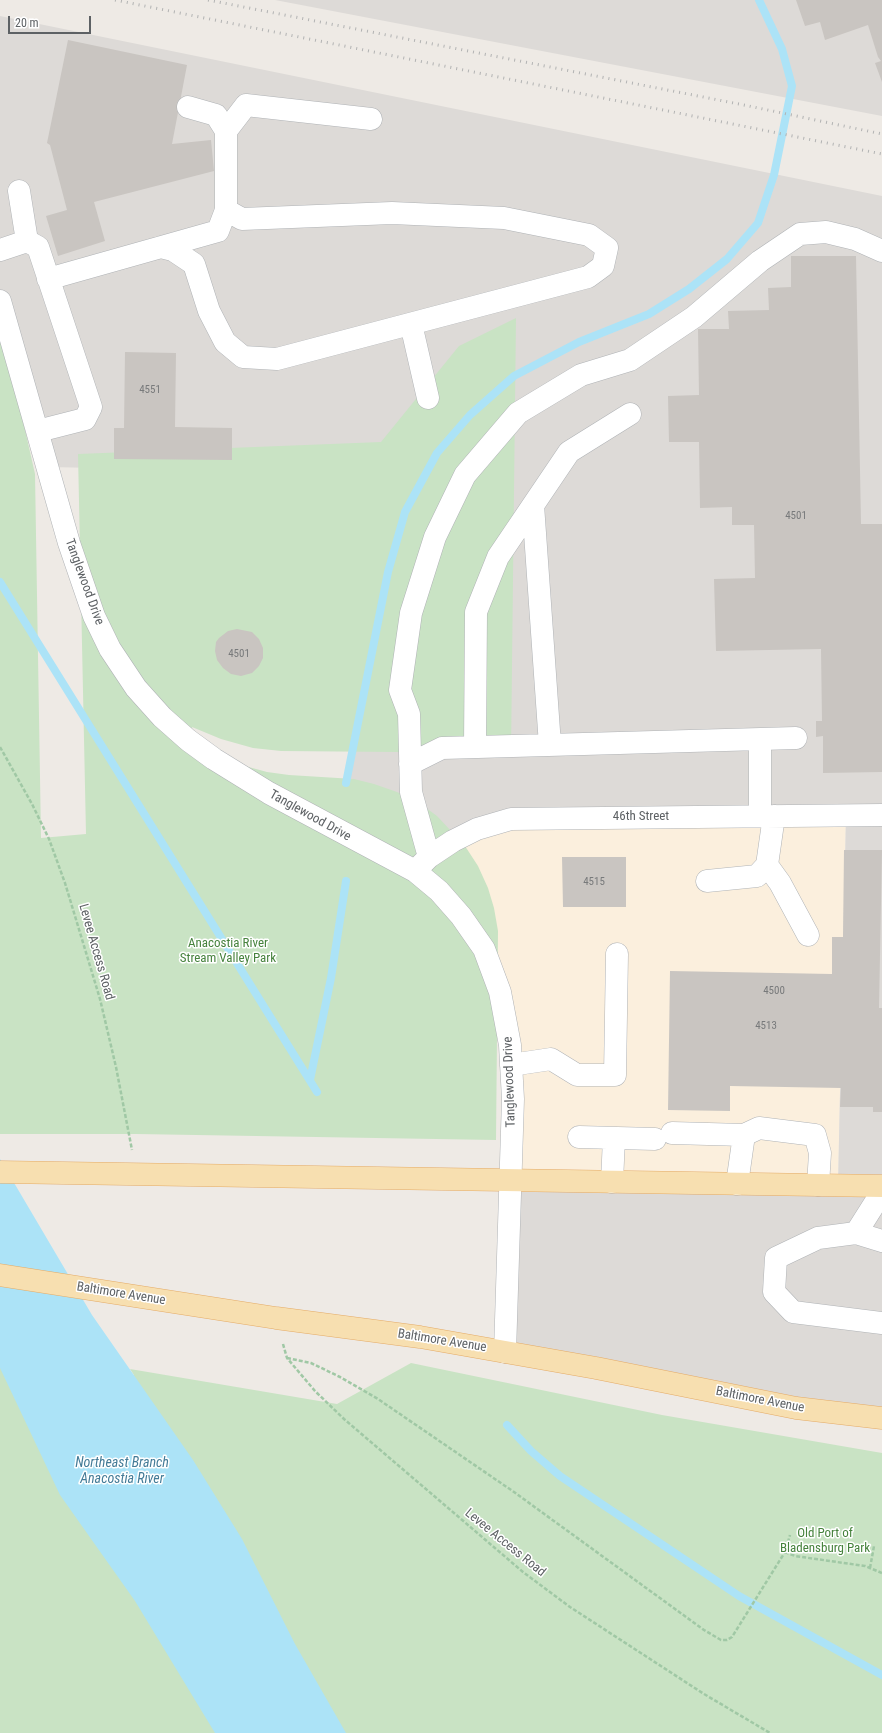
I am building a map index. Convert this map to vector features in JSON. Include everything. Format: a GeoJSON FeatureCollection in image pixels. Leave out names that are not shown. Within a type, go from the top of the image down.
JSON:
{"type":"FeatureCollection","features":[{"type":"Feature","properties":{"kind":"main road"},"geometry":{"type":"LineString","coordinates":[[0,1172],[882,1186]]}},
{"type":"Feature","properties":{"kind":"main road","name":"Baltimore Avenue"},"geometry":{"type":"LineString","coordinates":[[0,1275],[187,1305],[420,1337],[596,1368],[796,1408],[882,1418]]}},
{"type":"Feature","properties":{"kind":"street"},"geometry":{"type":"LineString","coordinates":[[226,132],[246,105],[371,119]]}},
{"type":"Feature","properties":{"kind":"street"},"geometry":{"type":"LineString","coordinates":[[48,279],[218,231],[226,210],[226,132],[216,114],[188,107]]}},
{"type":"Feature","properties":{"kind":"street"},"geometry":{"type":"LineString","coordinates":[[19,191],[27,242]]}},
{"type":"Feature","properties":{"kind":"street"},"geometry":{"type":"LineString","coordinates":[[161,247],[172,250],[194,264],[209,311],[225,342],[243,357],[277,359],[588,278],[603,266],[607,248],[589,235],[504,218],[392,213],[242,219],[226,210]]}},
{"type":"Feature","properties":{"kind":"street"},"geometry":{"type":"LineString","coordinates":[[422,864],[411,792],[409,714],[400,690],[412,613],[435,537],[464,475],[518,413],[581,375],[630,360],[694,317],[760,261],[800,234],[826,232],[855,239],[882,251]]}},
{"type":"Feature","properties":{"kind":"street"},"geometry":{"type":"LineString","coordinates":[[0,250],[27,242],[38,247],[91,407],[86,419],[38,431]]}},
{"type":"Feature","properties":{"kind":"street","name":"Tanglewood Drive"},"geometry":{"type":"LineString","coordinates":[[0,301],[69,543],[94,616],[110,649],[136,688],[162,717],[188,740],[214,759],[275,797],[422,864],[439,892],[461,916],[484,949],[500,992],[510,1045],[513,1099],[505,1352]]}},
{"type":"Feature","properties":{"kind":"street"},"geometry":{"type":"LineString","coordinates":[[411,324],[428,398]]}},
{"type":"Feature","properties":{"kind":"street"},"geometry":{"type":"LineString","coordinates":[[475,747],[476,612],[498,557],[569,452],[630,414]]}},
{"type":"Feature","properties":{"kind":"street"},"geometry":{"type":"LineString","coordinates":[[533,505],[550,745]]}},
{"type":"Feature","properties":{"kind":"street"},"geometry":{"type":"LineString","coordinates":[[410,764],[442,748],[796,738]]}},
{"type":"Feature","properties":{"kind":"street"},"geometry":{"type":"LineString","coordinates":[[760,740],[767,816],[767,865],[780,883],[808,935]]}},
{"type":"Feature","properties":{"kind":"street","name":"46th Street"},"geometry":{"type":"LineString","coordinates":[[422,864],[453,841],[477,829],[511,819],[882,815]]}},
{"type":"Feature","properties":{"kind":"street"},"geometry":{"type":"LineString","coordinates":[[707,881],[757,876],[767,865]]}},
{"type":"Feature","properties":{"kind":"street"},"geometry":{"type":"LineString","coordinates":[[511,1065],[551,1059],[577,1075],[614,1075],[616,954]]}},
{"type":"Feature","properties":{"kind":"street"},"geometry":{"type":"LineString","coordinates":[[579,1137],[614,1138],[744,1135],[759,1128],[815,1136],[820,1153],[818,1185]]}},
{"type":"Feature","properties":{"kind":"street"},"geometry":{"type":"LineString","coordinates":[[737,1184],[744,1135]]}},
{"type":"Feature","properties":{"kind":"street"},"geometry":{"type":"LineString","coordinates":[[612,1182],[614,1138]]}},
{"type":"Feature","properties":{"kind":"street"},"geometry":{"type":"LineString","coordinates":[[856,1233],[882,1192]]}},
{"type":"Feature","properties":{"kind":"street"},"geometry":{"type":"LineString","coordinates":[[882,1241],[856,1233],[818,1238],[776,1258],[774,1292],[793,1312],[882,1323]]}},
{"type":"Feature","properties":{"kind":"path","name":"Levee Access Road"},"geometry":{"type":"LineString","coordinates":[[0,747],[32,804],[49,839],[72,905],[100,999],[116,1067],[131,1147],[141,1174]]}},
{"type":"Feature","properties":{"kind":"path","name":"Levee Access Road"},"geometry":{"type":"LineString","coordinates":[[276,1318],[287,1358],[315,1391],[344,1419],[523,1572],[589,1619],[704,1694],[770,1733]]}},
{"type":"Feature","properties":{"kind":"path"},"geometry":{"type":"LineString","coordinates":[[287,1358],[311,1363],[378,1399],[447,1445],[704,1630],[721,1640],[727,1640],[732,1637],[785,1552],[790,1535]]}},
{"type":"Feature","properties":{"kind":"path"},"geometry":{"type":"LineString","coordinates":[[870,1568],[874,1546]]}},
{"type":"Feature","properties":{"kind":"path"},"geometry":{"type":"LineString","coordinates":[[785,1552],[796,1556],[854,1563],[882,1573]]}},
{"type":"Feature","properties":{"kind":"shaded area"},"geometry":{"type":"Polygon","coordinates":[[[275,0],[882,0],[882,116],[746,90],[275,0]]]}},
{"type":"Feature","properties":{"kind":"shaded area"},"geometry":{"type":"Polygon","coordinates":[[[0,16],[882,196],[882,1418],[505,1352],[511,1180],[838,1185],[846,815],[549,818],[453,841],[346,783],[388,572],[425,475],[49,467],[0,301],[0,16]]]}},
{"type":"Feature","properties":{"kind":"shaded area"},"geometry":{"type":"Polygon","coordinates":[[[846,815],[838,1185],[511,1180],[510,1045],[429,857],[477,829],[846,815]]]}},
{"type":"Feature","properties":{"kind":"green space","name":"Anacostia River Stream Valley Park"},"geometry":{"type":"Polygon","coordinates":[[[0,305],[7,350],[35,474],[41,838],[86,834],[78,454],[381,442],[459,346],[516,318],[511,753],[281,751],[253,748],[221,739],[192,727],[195,747],[234,763],[267,772],[289,775],[354,779],[397,792],[418,802],[437,816],[465,846],[478,866],[488,888],[494,908],[498,931],[496,1140],[136,1134],[0,1134],[0,305]]]}},
{"type":"Feature","properties":{"kind":"green space","name":"Old Port of Bladensburg Park"},"geometry":{"type":"Polygon","coordinates":[[[0,1345],[134,1375],[130,1369],[337,1404],[411,1363],[662,1415],[882,1453],[882,1733],[0,1733],[0,1345]]]}},
{"type":"Feature","properties":{"kind":"water","name":"Northeast Branch Anacostia River"},"geometry":{"type":"Polygon","coordinates":[[[0,1159],[92,1315],[193,1460],[242,1539],[295,1644],[346,1733],[215,1733],[135,1601],[60,1495],[0,1368],[0,1159]]]}},
{"type":"Feature","properties":{"kind":"building"},"geometry":{"type":"Polygon","coordinates":[[[796,0],[882,0],[882,82],[875,63],[881,61],[878,57],[868,25],[825,40],[820,22],[805,26],[796,0]]]}},
{"type":"Feature","properties":{"kind":"building"},"geometry":{"type":"Polygon","coordinates":[[[68,40],[187,65],[172,144],[211,140],[214,171],[94,202],[105,241],[58,256],[46,216],[67,210],[50,145],[47,143],[68,40]]]}},
{"type":"Feature","properties":{"kind":"building"},"geometry":{"type":"Polygon","coordinates":[[[791,256],[856,256],[861,524],[882,524],[882,772],[823,773],[823,736],[816,737],[816,721],[822,721],[821,649],[716,651],[714,579],[755,578],[754,525],[732,525],[732,507],[700,508],[699,442],[669,442],[668,396],[699,395],[698,329],[729,329],[728,311],[769,310],[768,288],[791,287],[791,256]]]}},
{"type":"Feature","properties":{"kind":"building"},"geometry":{"type":"Polygon","coordinates":[[[125,352],[176,353],[175,427],[232,428],[232,460],[114,459],[114,428],[124,428],[125,352]]]}},
{"type":"Feature","properties":{"kind":"building"},"geometry":{"type":"Polygon","coordinates":[[[237,629],[252,632],[259,639],[263,648],[263,658],[259,666],[252,673],[241,676],[231,674],[223,668],[217,660],[215,651],[216,642],[219,638],[228,631],[237,629]]]}},
{"type":"Feature","properties":{"kind":"building"},"geometry":{"type":"Polygon","coordinates":[[[844,850],[882,850],[879,1008],[882,1008],[882,1112],[873,1112],[873,1107],[840,1107],[841,1088],[730,1086],[730,1111],[668,1110],[670,971],[832,974],[832,937],[843,937],[844,850]]]}},
{"type":"Feature","properties":{"kind":"building"},"geometry":{"type":"Polygon","coordinates":[[[562,857],[626,857],[626,907],[563,907],[562,857]]]}},
{"type":"Feature","properties":{"kind":"waterway"},"geometry":{"type":"LineString","coordinates":[[346,783],[388,572],[405,512],[437,453],[470,415],[514,376],[579,342],[649,314],[689,289],[727,259],[758,223],[774,175],[792,86],[782,49],[759,0]]}},
{"type":"Feature","properties":{"kind":"waterway"},"geometry":{"type":"LineString","coordinates":[[0,582],[317,1092]]}},
{"type":"Feature","properties":{"kind":"waterway"},"geometry":{"type":"LineString","coordinates":[[310,1080],[331,978],[346,881]]}},
{"type":"Feature","properties":{"kind":"waterway"},"geometry":{"type":"LineString","coordinates":[[507,1425],[531,1451],[560,1476],[739,1596],[882,1675]]}},
{"type":"Feature","properties":{"kind":"railway"},"geometry":{"type":"LineString","coordinates":[[115,0],[882,154]]}},
{"type":"Feature","properties":{"kind":"railway"},"geometry":{"type":"LineString","coordinates":[[208,0],[744,105],[882,134]]}}]}
